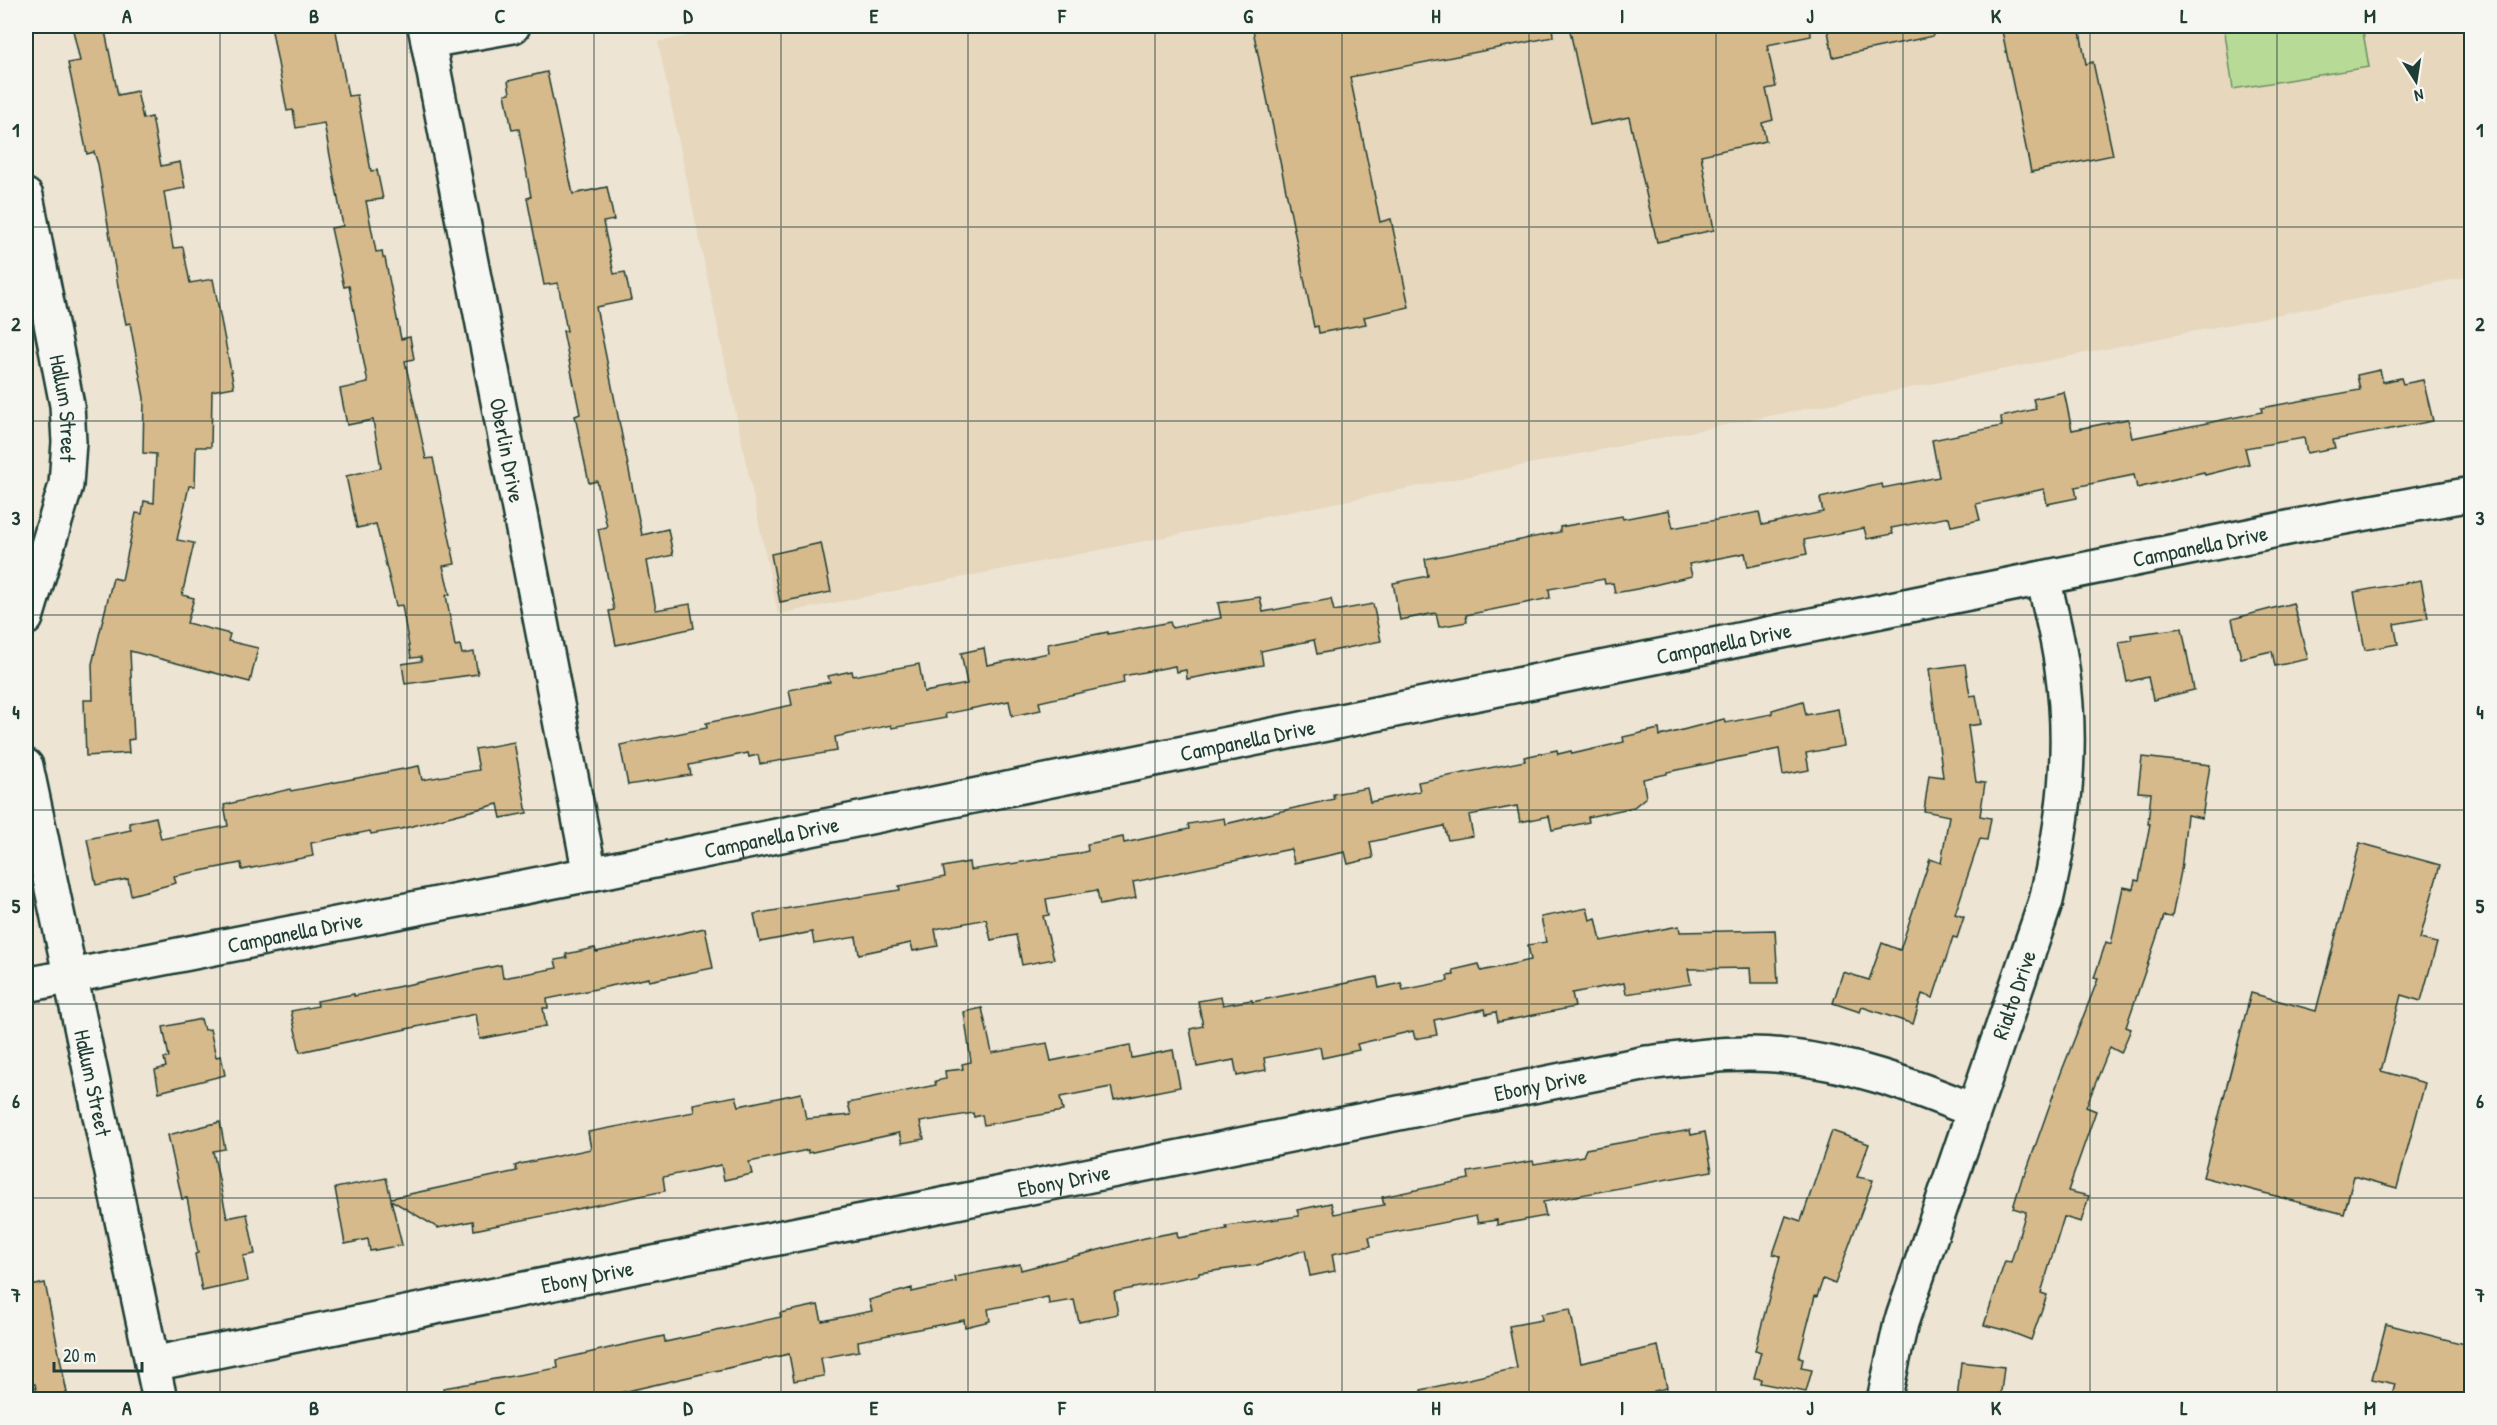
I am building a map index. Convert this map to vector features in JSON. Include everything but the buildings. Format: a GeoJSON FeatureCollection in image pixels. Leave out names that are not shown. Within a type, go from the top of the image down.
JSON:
{"type":"FeatureCollection","features":[{"type":"Feature","properties":{"kind":"street"},"geometry":{"type":"LineString","coordinates":[[427,33],[513,26]]}},
{"type":"Feature","properties":{"kind":"street","name":"Oberlin Drive"},"geometry":{"type":"LineString","coordinates":[[427,33],[590,874]]}},
{"type":"Feature","properties":{"kind":"street","name":"Hallum Street"},"geometry":{"type":"LineString","coordinates":[[26,196],[67,405],[69,442],[66,485],[26,618]]}},
{"type":"Feature","properties":{"kind":"street","name":"Campanella Drive"},"geometry":{"type":"LineString","coordinates":[[26,985],[590,874],[2317,522],[2472,494]]}},
{"type":"Feature","properties":{"kind":"street","name":"Rialto Drive"},"geometry":{"type":"LineString","coordinates":[[1884,1400],[1901,1323],[1972,1110],[2046,901],[2059,842],[2067,782],[2067,721],[2062,667],[2043,578]]}},
{"type":"Feature","properties":{"kind":"street","name":"Hallum Street"},"geometry":{"type":"LineString","coordinates":[[26,766],[160,1400]]}},
{"type":"Feature","properties":{"kind":"street","name":"Ebony Drive"},"geometry":{"type":"LineString","coordinates":[[152,1364],[1647,1063],[1719,1055],[1782,1055],[1848,1066],[1912,1086],[1972,1110]]}},
{"type":"Feature","properties":{"kind":"shaded area"},"geometry":{"type":"Polygon","coordinates":[[[737,26],[2471,26],[2471,276],[778,614],[658,42],[737,26]]]}},
{"type":"Feature","properties":{"kind":"green space"},"geometry":{"type":"Polygon","coordinates":[[[2224,26],[2362,26],[2369,67],[2233,89],[2224,26]]]}}]}
